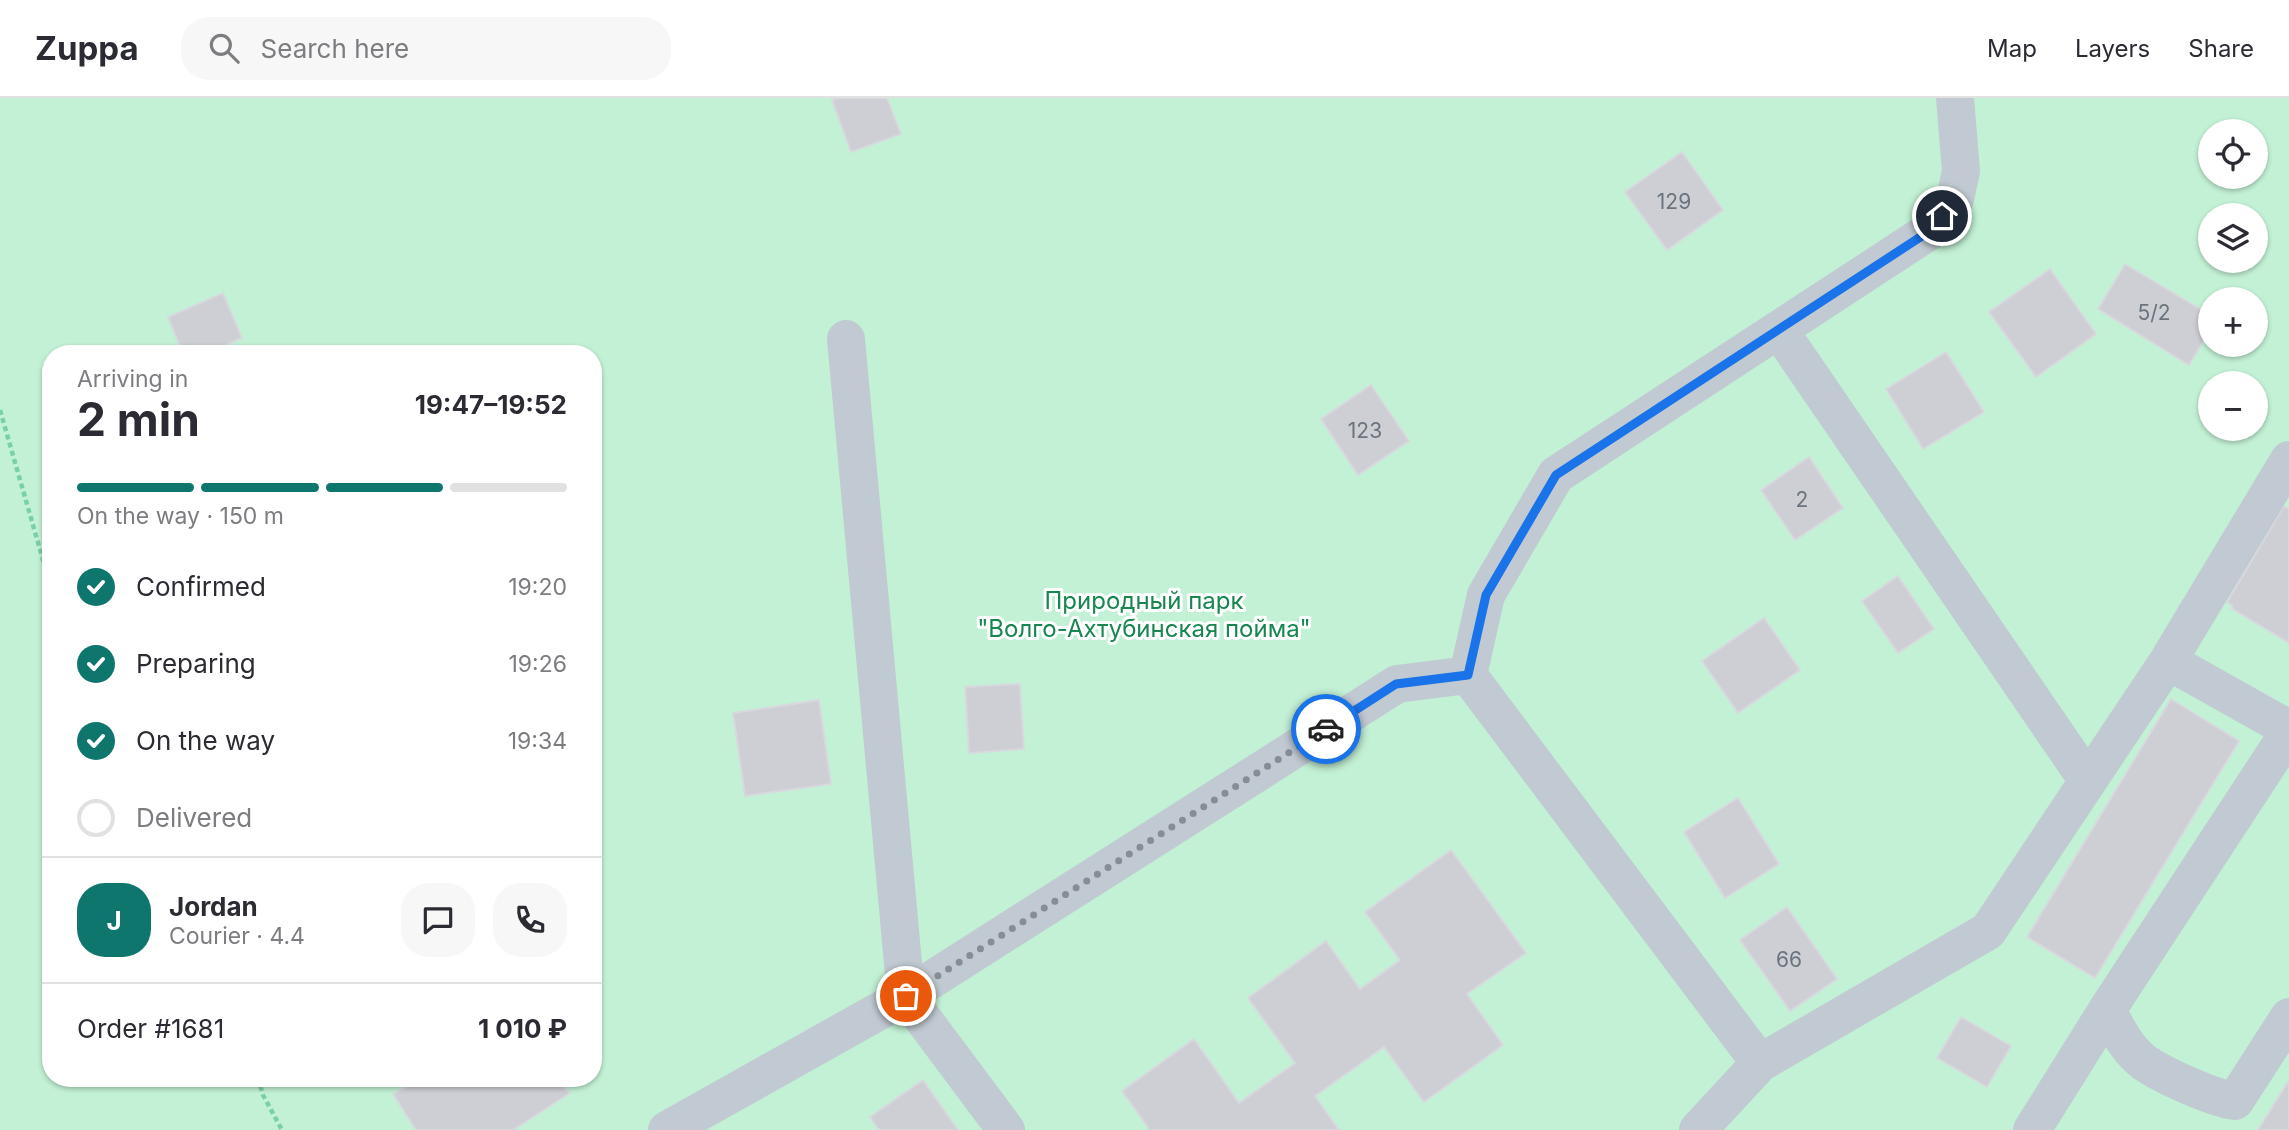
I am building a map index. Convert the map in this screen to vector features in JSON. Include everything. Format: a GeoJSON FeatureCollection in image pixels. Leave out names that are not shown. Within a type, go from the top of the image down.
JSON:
{"type":"FeatureCollection","features":[{"type":"Feature","properties":{"kind":"street"},"geometry":{"type":"LineString","coordinates":[[1760,1063],[1468,675],[1486,595],[1556,475],[1928,232],[1955,200],[1961,171],[1955,98]]}},
{"type":"Feature","properties":{"kind":"street"},"geometry":{"type":"LineString","coordinates":[[1779,330],[2088,781]]}},
{"type":"Feature","properties":{"kind":"street"},"geometry":{"type":"LineString","coordinates":[[846,339],[906,996],[1006,1130]]}},
{"type":"Feature","properties":{"kind":"street"},"geometry":{"type":"LineString","coordinates":[[1698,1130],[1760,1063],[1988,931],[2168,662],[2289,460]]}},
{"type":"Feature","properties":{"kind":"street"},"geometry":{"type":"LineString","coordinates":[[2032,1130],[2289,731],[2168,662]]}},
{"type":"Feature","properties":{"kind":"street"},"geometry":{"type":"LineString","coordinates":[[667,1130],[906,996],[1396,684],[1468,675]]}},
{"type":"Feature","properties":{"kind":"street"},"geometry":{"type":"LineString","coordinates":[[2107,1010],[2121,1037],[2145,1062],[2217,1098],[2235,1101],[2289,1017]]}},
{"type":"Feature","properties":{"kind":"path"},"geometry":{"type":"LineString","coordinates":[[0,410],[42,557]]}},
{"type":"Feature","properties":{"kind":"path"},"geometry":{"type":"LineString","coordinates":[[261,1087],[282,1130]]}},
{"type":"Feature","properties":{"kind":"green space","name":"Природный парк \"Волго-Ахтубинская пойма\""},"geometry":{"type":"Polygon","coordinates":[[[0,98],[2289,98],[2289,1130],[0,1130],[0,98]]]}},
{"type":"Feature","properties":{"kind":"building"},"geometry":{"type":"Polygon","coordinates":[[[887,98],[901,134],[851,152],[832,100],[887,98]]]}},
{"type":"Feature","properties":{"kind":"building"},"geometry":{"type":"Polygon","coordinates":[[[1682,152],[1723,210],[1667,250],[1625,192],[1682,152]]]}},
{"type":"Feature","properties":{"kind":"building"},"geometry":{"type":"Polygon","coordinates":[[[2125,264],[2198,308],[2198,350],[2189,365],[2098,309],[2125,264]]]}},
{"type":"Feature","properties":{"kind":"building"},"geometry":{"type":"Polygon","coordinates":[[[2050,269],[2096,334],[2036,377],[1989,312],[2050,269]]]}},
{"type":"Feature","properties":{"kind":"building"},"geometry":{"type":"Polygon","coordinates":[[[223,293],[242,338],[226,345],[179,345],[168,317],[223,293]]]}},
{"type":"Feature","properties":{"kind":"building"},"geometry":{"type":"Polygon","coordinates":[[[1946,352],[1984,412],[1923,449],[1886,389],[1946,352]]]}},
{"type":"Feature","properties":{"kind":"building"},"geometry":{"type":"Polygon","coordinates":[[[1371,385],[1409,441],[1358,475],[1321,419],[1371,385]]]}},
{"type":"Feature","properties":{"kind":"building"},"geometry":{"type":"Polygon","coordinates":[[[1809,457],[1843,508],[1795,540],[1761,490],[1809,457]]]}},
{"type":"Feature","properties":{"kind":"building"},"geometry":{"type":"Polygon","coordinates":[[[2284,506],[2289,509],[2289,643],[2231,608],[2233,606],[2227,602],[2284,506]]]}},
{"type":"Feature","properties":{"kind":"building"},"geometry":{"type":"Polygon","coordinates":[[[1898,576],[1934,629],[1898,653],[1862,601],[1898,576]]]}},
{"type":"Feature","properties":{"kind":"building"},"geometry":{"type":"Polygon","coordinates":[[[1764,618],[1800,670],[1738,713],[1702,661],[1764,618]]]}},
{"type":"Feature","properties":{"kind":"building"},"geometry":{"type":"Polygon","coordinates":[[[1020,684],[1024,749],[969,753],[965,687],[1020,684]]]}},
{"type":"Feature","properties":{"kind":"building"},"geometry":{"type":"Polygon","coordinates":[[[2171,699],[2239,741],[2095,978],[2027,937],[2171,699]]]}},
{"type":"Feature","properties":{"kind":"building"},"geometry":{"type":"Polygon","coordinates":[[[819,700],[831,784],[745,796],[733,713],[819,700]]]}},
{"type":"Feature","properties":{"kind":"building"},"geometry":{"type":"Polygon","coordinates":[[[1738,798],[1779,864],[1725,898],[1684,832],[1738,798]]]}},
{"type":"Feature","properties":{"kind":"building"},"geometry":{"type":"Polygon","coordinates":[[[1451,850],[1526,953],[1467,994],[1503,1045],[1424,1102],[1384,1047],[1315,1096],[1339,1130],[1150,1130],[1122,1091],[1194,1039],[1239,1103],[1295,1063],[1248,998],[1326,941],[1360,989],[1400,960],[1365,912],[1451,850]]]}},
{"type":"Feature","properties":{"kind":"building"},"geometry":{"type":"Polygon","coordinates":[[[1787,907],[1837,979],[1790,1011],[1740,940],[1787,907]]]}},
{"type":"Feature","properties":{"kind":"building"},"geometry":{"type":"Polygon","coordinates":[[[1961,1017],[2011,1046],[1987,1087],[1937,1058],[1961,1017]]]}},
{"type":"Feature","properties":{"kind":"building"},"geometry":{"type":"Polygon","coordinates":[[[923,1080],[958,1130],[879,1130],[870,1117],[923,1080]]]}},
{"type":"Feature","properties":{"kind":"building"},"geometry":{"type":"Polygon","coordinates":[[[2289,1080],[2289,1130],[2258,1130],[2289,1080]]]}},
{"type":"Feature","properties":{"kind":"building"},"geometry":{"type":"Polygon","coordinates":[[[406,1087],[562,1087],[570,1093],[513,1130],[416,1130],[393,1094],[406,1087]]]}},
{"type":"Feature","properties":{"kind":"way so far"},"geometry":{"type":"LineString","coordinates":[[906,996],[1326,729]]}},
{"type":"Feature","properties":{"kind":"route"},"geometry":{"type":"LineString","coordinates":[[1326,729],[1396,684],[1468,675],[1486,595],[1556,475],[1928,232],[1942,216]]}}]}
